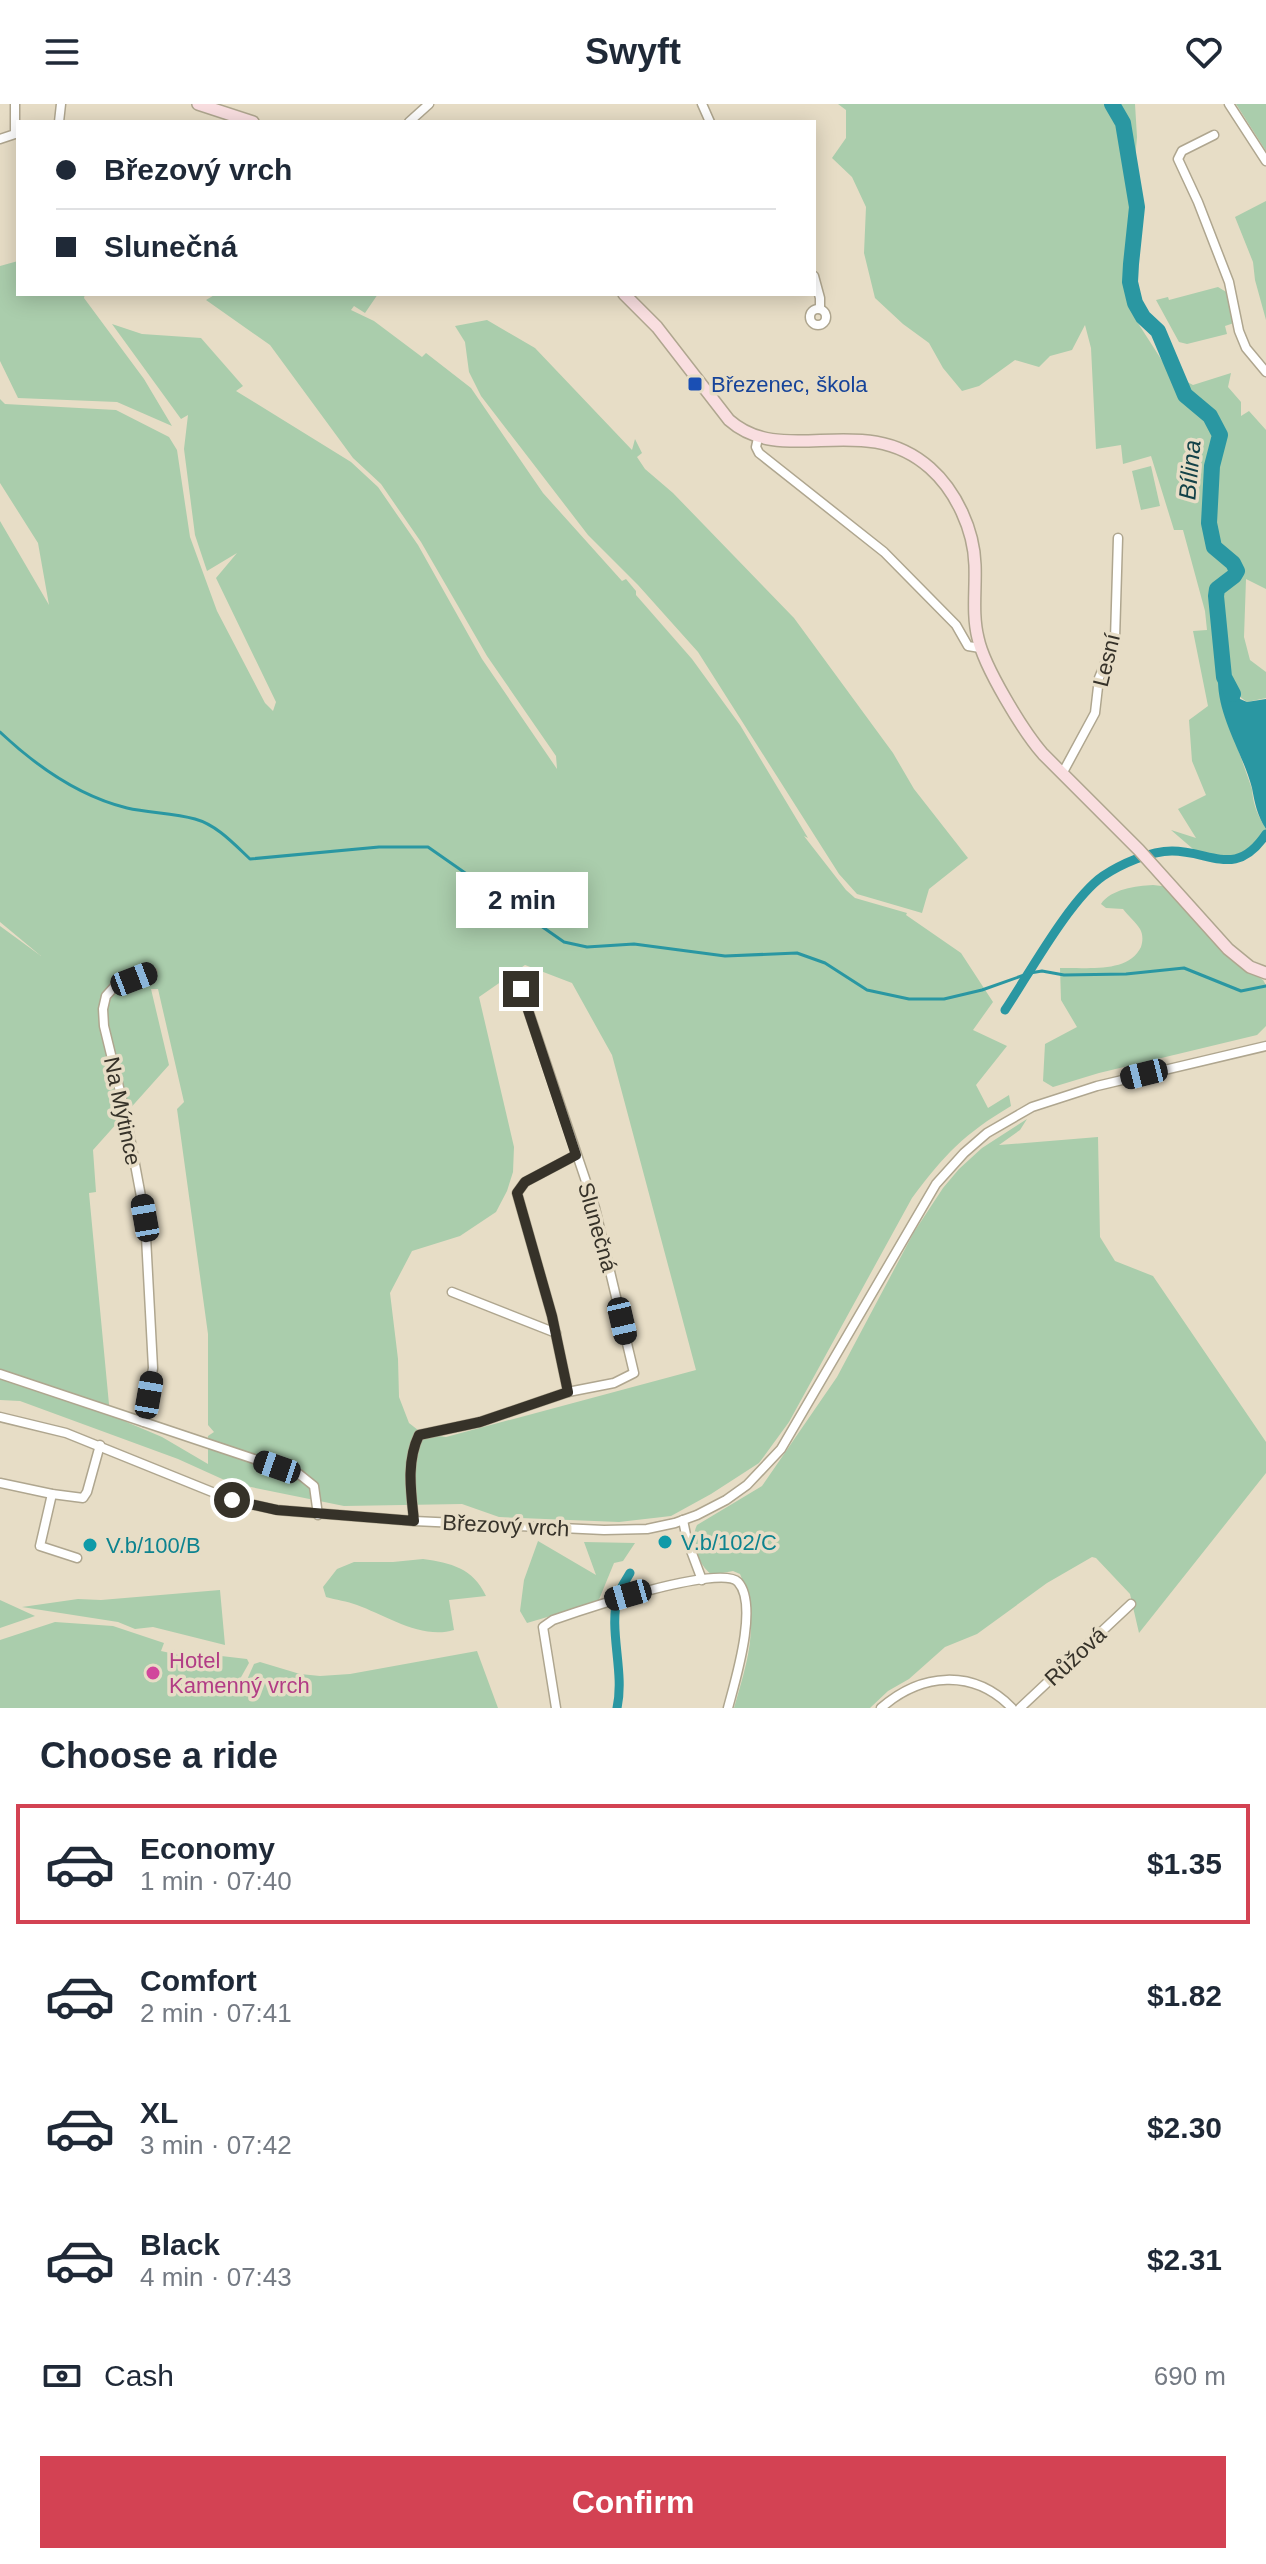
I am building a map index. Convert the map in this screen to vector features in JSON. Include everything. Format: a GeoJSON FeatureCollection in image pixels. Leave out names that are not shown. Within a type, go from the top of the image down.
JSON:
{"type":"FeatureCollection","features":[{"type":"Feature","properties":{"kind":"street"},"geometry":{"type":"LineString","coordinates":[[198,104],[247,120]]}},
{"type":"Feature","properties":{"kind":"street"},"geometry":{"type":"LineString","coordinates":[[411,120],[429,104]]}},
{"type":"Feature","properties":{"kind":"street"},"geometry":{"type":"LineString","coordinates":[[1229,104],[1266,161]]}},
{"type":"Feature","properties":{"kind":"street"},"geometry":{"type":"LineString","coordinates":[[1214,135],[1182,151],[1178,159],[1229,282],[1239,331],[1246,348],[1266,372]]}},
{"type":"Feature","properties":{"kind":"street"},"geometry":{"type":"LineString","coordinates":[[816,283],[820,309]]}},
{"type":"Feature","properties":{"kind":"street"},"geometry":{"type":"LineString","coordinates":[[626,296],[657,327],[729,420],[743,431],[774,441],[848,438],[874,441],[914,456],[936,475],[955,501],[972,541],[975,617],[980,648],[1029,737],[1139,850],[1228,949],[1250,967],[1266,973]]}},
{"type":"Feature","properties":{"kind":"street"},"geometry":{"type":"LineString","coordinates":[[758,438],[756,447],[761,455],[884,552],[956,625],[968,646],[980,648]]}},
{"type":"Feature","properties":{"kind":"street","name":"Lesní"},"geometry":{"type":"LineString","coordinates":[[1062,774],[1095,713],[1099,678],[1115,639],[1118,538]]}},
{"type":"Feature","properties":{"kind":"street","name":"Na Mýtince"},"geometry":{"type":"LineString","coordinates":[[144,1422],[153,1368],[145,1218],[103,1009],[106,996],[115,986],[152,972]]}},
{"type":"Feature","properties":{"kind":"street","name":"Slunečná"},"geometry":{"type":"LineString","coordinates":[[414,1521],[409,1483],[414,1445],[419,1435],[480,1422],[568,1392],[614,1383],[634,1373],[595,1208],[521,989]]}},
{"type":"Feature","properties":{"kind":"street","name":"Březový vrch"},"geometry":{"type":"LineString","coordinates":[[0,1417],[40,1425],[100,1445],[232,1500],[277,1510],[414,1521],[616,1530],[647,1529],[683,1520],[726,1500],[757,1477],[781,1449],[936,1184],[987,1133],[1032,1107],[1067,1094],[1266,1046]]}},
{"type":"Feature","properties":{"kind":"street","name":"Slunečná"},"geometry":{"type":"LineString","coordinates":[[568,1392],[556,1333],[517,1193],[525,1182],[576,1155]]}},
{"type":"Feature","properties":{"kind":"street"},"geometry":{"type":"LineString","coordinates":[[452,1292],[556,1333]]}},
{"type":"Feature","properties":{"kind":"street"},"geometry":{"type":"LineString","coordinates":[[0,1374],[299,1474],[314,1486],[318,1515]]}},
{"type":"Feature","properties":{"kind":"street"},"geometry":{"type":"LineString","coordinates":[[0,1483],[80,1498],[85,1495],[100,1445]]}},
{"type":"Feature","properties":{"kind":"street"},"geometry":{"type":"LineString","coordinates":[[52,1494],[40,1546],[77,1558]]}},
{"type":"Feature","properties":{"kind":"street"},"geometry":{"type":"LineString","coordinates":[[683,1520],[702,1580]]}},
{"type":"Feature","properties":{"kind":"street"},"geometry":{"type":"LineString","coordinates":[[556,1708],[543,1627],[553,1620],[628,1595],[683,1582],[733,1579],[745,1597],[743,1653],[728,1708]]}},
{"type":"Feature","properties":{"kind":"street","name":"Růžová"},"geometry":{"type":"LineString","coordinates":[[1020,1708],[1131,1604]]}},
{"type":"Feature","properties":{"kind":"street"},"geometry":{"type":"LineString","coordinates":[[881,1708],[919,1684],[947,1679],[979,1686],[1012,1708]]}},
{"type":"Feature","properties":{"kind":"green space"},"geometry":{"type":"Polygon","coordinates":[[[838,104],[1135,104],[1137,137],[1124,289],[1136,320],[1170,373],[1193,385],[1231,373],[1228,387],[1241,402],[1241,416],[1249,411],[1266,430],[1266,589],[1246,579],[1244,637],[1250,660],[1266,672],[1266,698],[1247,702],[1218,681],[1221,701],[1258,815],[1266,829],[1253,849],[1233,857],[1200,855],[1171,830],[1196,838],[1178,809],[1206,795],[1192,761],[1189,720],[1208,706],[1193,631],[1207,630],[1205,611],[1183,530],[1174,530],[1151,456],[1123,464],[1121,445],[1096,449],[1091,348],[1085,325],[1072,350],[1050,356],[1039,367],[1015,360],[979,386],[962,391],[943,368],[929,343],[875,298],[864,253],[866,207],[852,177],[832,158],[846,138],[846,110],[838,104]]]}},
{"type":"Feature","properties":{"kind":"green space"},"geometry":{"type":"Polygon","coordinates":[[[1236,104],[1266,104],[1266,151],[1236,104]]]}},
{"type":"Feature","properties":{"kind":"green space"},"geometry":{"type":"Polygon","coordinates":[[[1266,201],[1266,320],[1253,262],[1235,217],[1266,201]]]}},
{"type":"Feature","properties":{"kind":"green space"},"geometry":{"type":"Polygon","coordinates":[[[16,262],[16,296],[84,296],[144,379],[172,426],[117,402],[18,398],[0,361],[0,266],[16,262]]]}},
{"type":"Feature","properties":{"kind":"green space"},"geometry":{"type":"Polygon","coordinates":[[[1218,287],[1228,293],[1234,323],[1225,326],[1227,334],[1187,344],[1179,342],[1156,300],[1168,297],[1169,300],[1218,287]]]}},
{"type":"Feature","properties":{"kind":"green space"},"geometry":{"type":"Polygon","coordinates":[[[213,296],[377,296],[365,313],[354,306],[351,310],[374,321],[422,357],[426,353],[471,388],[543,493],[622,581],[626,579],[636,595],[692,659],[740,725],[808,838],[804,836],[846,890],[855,898],[907,913],[961,953],[993,1002],[973,1030],[1007,1046],[976,1085],[988,1108],[1009,1095],[1011,1106],[956,1146],[912,1198],[789,1422],[759,1463],[671,1516],[619,1522],[499,1517],[462,1504],[344,1506],[231,1483],[178,1459],[20,1401],[0,1400],[0,926],[41,956],[0,922],[0,521],[49,605],[38,543],[0,483],[0,399],[5,404],[116,410],[169,437],[177,450],[190,537],[217,611],[265,703],[273,711],[276,702],[216,578],[237,553],[207,571],[195,535],[184,449],[188,415],[181,419],[112,324],[142,334],[201,338],[243,386],[236,391],[351,462],[378,487],[418,545],[482,659],[557,769],[556,756],[487,656],[421,542],[381,484],[353,458],[270,345],[206,300],[213,296]],[[525,965],[479,997],[514,1147],[513,1172],[496,1212],[460,1236],[412,1251],[390,1293],[399,1397],[409,1423],[423,1434],[446,1437],[696,1370],[612,1055],[572,983],[525,965]],[[151,989],[169,1065],[93,1150],[96,1192],[89,1193],[110,1415],[162,1437],[208,1464],[208,1436],[214,1432],[208,1425],[208,1334],[177,1109],[184,1102],[158,989],[151,989]]]}},
{"type":"Feature","properties":{"kind":"green space"},"geometry":{"type":"Polygon","coordinates":[[[487,320],[535,348],[632,450],[635,439],[642,453],[637,457],[645,469],[673,493],[794,618],[893,753],[914,789],[968,858],[929,889],[922,913],[857,894],[839,874],[698,652],[588,535],[481,396],[469,372],[465,342],[455,326],[487,320]]]}},
{"type":"Feature","properties":{"kind":"green space"},"geometry":{"type":"Polygon","coordinates":[[[1151,466],[1160,506],[1141,510],[1132,471],[1151,466]]]}},
{"type":"Feature","properties":{"kind":"green space"},"geometry":{"type":"Polygon","coordinates":[[[1153,885],[1170,887],[1248,970],[1263,980],[1266,985],[1266,1026],[1257,1035],[1053,1087],[1043,1081],[1045,1044],[1077,1027],[1061,1000],[1060,968],[1105,967],[1127,962],[1135,956],[1142,942],[1138,926],[1123,909],[1106,908],[1101,904],[1117,892],[1153,885]]]}},
{"type":"Feature","properties":{"kind":"green space"},"geometry":{"type":"Polygon","coordinates":[[[1027,1119],[1020,1130],[999,1145],[1098,1137],[1100,1237],[1115,1261],[1153,1276],[1266,1442],[1266,1473],[1139,1633],[1130,1594],[1092,1557],[1047,1583],[977,1634],[945,1647],[870,1708],[734,1708],[748,1657],[750,1608],[740,1574],[733,1571],[712,1575],[703,1565],[696,1552],[694,1538],[697,1525],[762,1486],[837,1377],[914,1232],[943,1188],[982,1148],[1027,1119]]]}},
{"type":"Feature","properties":{"kind":"green space"},"geometry":{"type":"Polygon","coordinates":[[[538,1541],[596,1575],[584,1542],[635,1543],[623,1561],[614,1563],[598,1602],[527,1623],[520,1611],[524,1580],[538,1541]]]}},
{"type":"Feature","properties":{"kind":"green space"},"geometry":{"type":"Polygon","coordinates":[[[423,1559],[460,1568],[475,1579],[486,1596],[449,1600],[454,1630],[429,1632],[417,1629],[326,1597],[323,1587],[337,1569],[354,1562],[423,1559]]]}},
{"type":"Feature","properties":{"kind":"green space"},"geometry":{"type":"Polygon","coordinates":[[[220,1590],[225,1645],[153,1627],[135,1629],[118,1622],[22,1607],[78,1599],[101,1600],[220,1590]]]}},
{"type":"Feature","properties":{"kind":"green space"},"geometry":{"type":"Polygon","coordinates":[[[0,1600],[35,1616],[0,1628],[0,1600]]]}},
{"type":"Feature","properties":{"kind":"green space"},"geometry":{"type":"Polygon","coordinates":[[[55,1622],[113,1626],[164,1643],[161,1651],[197,1659],[204,1654],[247,1659],[249,1663],[240,1679],[246,1682],[254,1664],[260,1662],[300,1674],[320,1676],[350,1674],[477,1651],[498,1708],[0,1708],[0,1640],[55,1622]]]}},
{"type":"Feature","properties":{"kind":"water"},"geometry":{"type":"Polygon","coordinates":[[[1231,677],[1240,699],[1247,702],[1266,699],[1266,829],[1222,708],[1218,680],[1231,677]]]}},
{"type":"Feature","properties":{"kind":"waterway","name":"Bílina"},"geometry":{"type":"LineString","coordinates":[[1112,104],[1123,123],[1137,207],[1130,282],[1135,303],[1143,317],[1158,331],[1185,395],[1210,416],[1220,435],[1212,466],[1209,523],[1214,547],[1233,563],[1237,571],[1217,589],[1216,596],[1224,677],[1233,694]]}},
{"type":"Feature","properties":{"kind":"waterway"},"geometry":{"type":"LineString","coordinates":[[0,732],[43,767],[91,796],[127,808],[203,822],[225,836],[250,859],[379,847],[428,847],[564,942],[587,947],[634,944],[725,956],[797,953],[825,963],[867,990],[909,999],[944,999],[1042,971],[1064,975],[1126,974],[1184,968],[1241,991],[1266,986]]}},
{"type":"Feature","properties":{"kind":"waterway"},"geometry":{"type":"LineString","coordinates":[[1005,1010],[1064,919],[1103,876],[1154,853],[1186,852],[1233,859],[1255,848],[1266,834]]}},
{"type":"Feature","properties":{"kind":"waterway"},"geometry":{"type":"LineString","coordinates":[[617,1708],[619,1680],[615,1609],[618,1595],[630,1573]]}},
{"type":"Feature","properties":{"kind":"place","name":"Březenec, škola"},"geometry":{"type":"Point","coordinates":[695,384]}},
{"type":"Feature","properties":{"kind":"place","name":"V.b/102/C"},"geometry":{"type":"Point","coordinates":[665,1542]}},
{"type":"Feature","properties":{"kind":"place","name":"V.b/100/B"},"geometry":{"type":"Point","coordinates":[90,1545]}},
{"type":"Feature","properties":{"kind":"place","name":"Hotel Kamenný vrch"},"geometry":{"type":"Point","coordinates":[153,1673]}},
{"type":"Feature","properties":{"kind":"route"},"geometry":{"type":"LineString","coordinates":[[232,1500],[318,1515],[414,1521],[409,1483],[414,1445],[419,1435],[480,1422],[568,1392],[552,1316],[517,1193],[525,1182],[576,1155],[521,989]]}}]}
